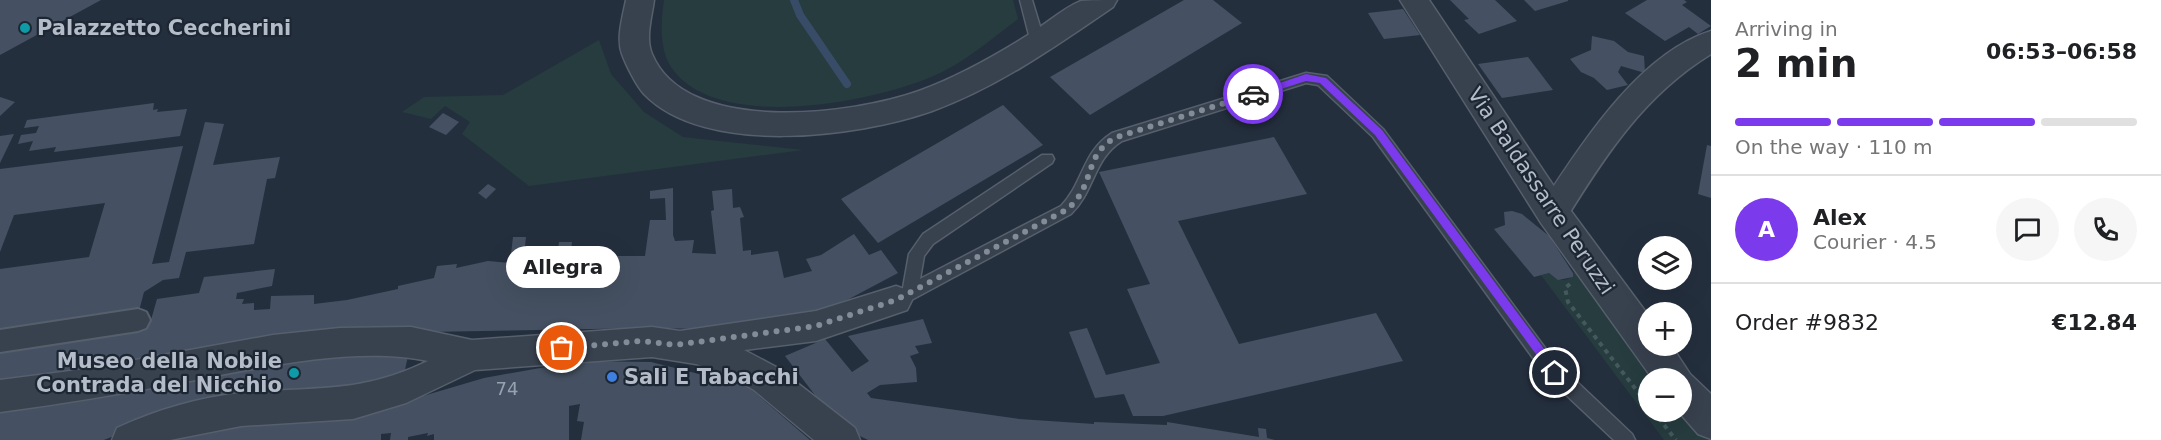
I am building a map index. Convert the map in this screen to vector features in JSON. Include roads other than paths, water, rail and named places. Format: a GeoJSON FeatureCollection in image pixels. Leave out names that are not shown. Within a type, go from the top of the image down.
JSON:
{"type":"FeatureCollection","features":[{"type":"Feature","properties":{"kind":"street"},"geometry":{"type":"LineString","coordinates":[[640,0],[636,39],[638,56],[660,88],[699,111],[749,122],[828,122],[905,107],[972,80],[1038,44],[1103,0]]}},
{"type":"Feature","properties":{"kind":"street","name":"Via Baldassarre Peruzzi"},"geometry":{"type":"LineString","coordinates":[[1414,0],[1553,213],[1667,368]]}},
{"type":"Feature","properties":{"kind":"street"},"geometry":{"type":"LineString","coordinates":[[1553,213],[1626,106],[1662,72],[1711,41]]}},
{"type":"Feature","properties":{"kind":"street"},"geometry":{"type":"LineString","coordinates":[[0,396],[86,385],[273,350],[329,344],[411,342],[472,355],[630,342],[675,345],[816,326],[903,296]]}},
{"type":"Feature","properties":{"kind":"street"},"geometry":{"type":"LineString","coordinates":[[0,341],[138,320]]}},
{"type":"Feature","properties":{"kind":"street"},"geometry":{"type":"LineString","coordinates":[[675,345],[756,372],[843,440]]}},
{"type":"Feature","properties":{"kind":"street"},"geometry":{"type":"LineString","coordinates":[[129,440],[164,426],[221,412],[335,405],[367,400],[398,392],[472,355]]}},
{"type":"Feature","properties":{"kind":"street"},"geometry":{"type":"LineString","coordinates":[[1692,399],[1711,421]]}},
{"type":"Feature","properties":{"kind":"lane"},"geometry":{"type":"LineString","coordinates":[[1026,0],[1038,44]]}},
{"type":"Feature","properties":{"kind":"lane"},"geometry":{"type":"LineString","coordinates":[[903,296],[1066,210],[1079,200],[1095,154],[1102,144],[1117,137],[1306,78],[1322,80],[1378,133],[1555,373],[1626,440]]}},
{"type":"Feature","properties":{"kind":"lane"},"geometry":{"type":"LineString","coordinates":[[903,296],[917,254],[935,231],[1047,159]]}},
{"type":"Feature","properties":{"kind":"waterway"},"geometry":{"type":"LineString","coordinates":[[794,0],[800,15],[847,84]]}},
{"type":"Feature","properties":{"kind":"place","name":"Palazzetto Ceccherini"},"geometry":{"type":"Point","coordinates":[25,28]}},
{"type":"Feature","properties":{"kind":"place","name":"Allegra"},"geometry":{"type":"Point","coordinates":[562,348]}},
{"type":"Feature","properties":{"kind":"place","name":"Museo della Nobile Contrada del Nicchio"},"geometry":{"type":"Point","coordinates":[294,373]}},
{"type":"Feature","properties":{"kind":"place","name":"Sali E Tabacchi"},"geometry":{"type":"Point","coordinates":[612,377]}}]}
